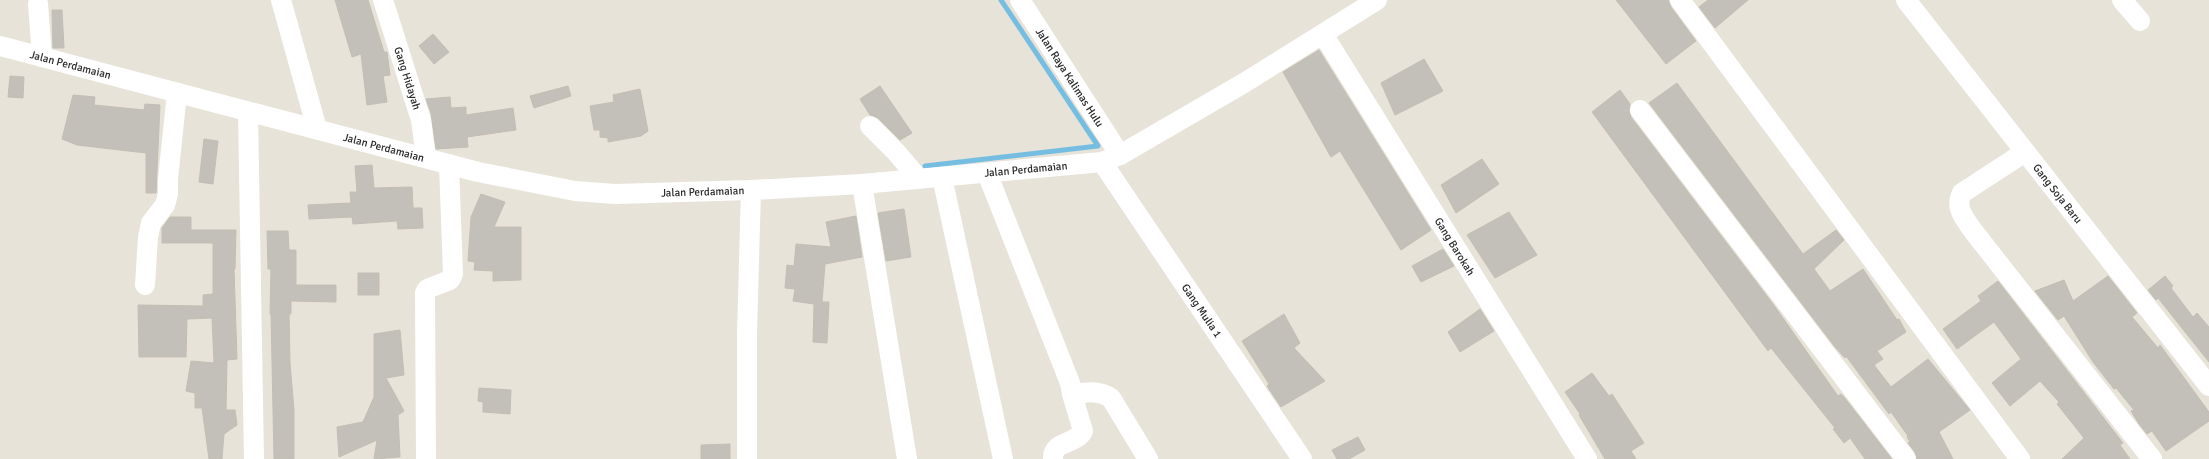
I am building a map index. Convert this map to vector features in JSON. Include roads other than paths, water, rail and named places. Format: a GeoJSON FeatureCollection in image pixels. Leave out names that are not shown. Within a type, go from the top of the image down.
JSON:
{"type":"FeatureCollection","features":[{"type":"Feature","properties":{"kind":"street"},"geometry":{"type":"LineString","coordinates":[[282,0],[317,129]]}},
{"type":"Feature","properties":{"kind":"street","name":"Gang Hidayah"},"geometry":{"type":"LineString","coordinates":[[383,0],[420,120],[426,158]]}},
{"type":"Feature","properties":{"kind":"street","name":"Jalan Raya Kalimas Hulu"},"geometry":{"type":"LineString","coordinates":[[1020,0],[1111,159]]}},
{"type":"Feature","properties":{"kind":"street","name":"Jalan Perdamaian"},"geometry":{"type":"LineString","coordinates":[[0,46],[449,164],[552,187],[594,193],[751,190],[862,184],[987,173],[1111,159],[1244,83],[1377,0]]}},
{"type":"Feature","properties":{"kind":"street"},"geometry":{"type":"LineString","coordinates":[[1680,0],[2020,459]]}},
{"type":"Feature","properties":{"kind":"street","name":"Gang Soja Baru"},"geometry":{"type":"LineString","coordinates":[[1906,0],[2209,386]]}},
{"type":"Feature","properties":{"kind":"street"},"geometry":{"type":"LineString","coordinates":[[2122,0],[2140,20]]}},
{"type":"Feature","properties":{"kind":"street"},"geometry":{"type":"LineString","coordinates":[[38,4],[42,57]]}},
{"type":"Feature","properties":{"kind":"street","name":"Gang Barokah"},"geometry":{"type":"LineString","coordinates":[[1324,34],[1587,459]]}},
{"type":"Feature","properties":{"kind":"street"},"geometry":{"type":"LineString","coordinates":[[146,285],[151,223],[165,205],[168,194],[168,179],[177,93]]}},
{"type":"Feature","properties":{"kind":"street"},"geometry":{"type":"LineString","coordinates":[[1640,110],[1906,459]]}},
{"type":"Feature","properties":{"kind":"street"},"geometry":{"type":"LineString","coordinates":[[248,112],[254,459]]}},
{"type":"Feature","properties":{"kind":"street"},"geometry":{"type":"LineString","coordinates":[[870,126],[901,157],[918,178]]}},
{"type":"Feature","properties":{"kind":"street"},"geometry":{"type":"LineString","coordinates":[[2025,152],[1962,193],[1958,200],[1958,207],[1974,232],[2152,459]]}},
{"type":"Feature","properties":{"kind":"street","name":"Gang Mulia 1"},"geometry":{"type":"LineString","coordinates":[[1111,159],[1302,459]]}},
{"type":"Feature","properties":{"kind":"street"},"geometry":{"type":"LineString","coordinates":[[426,459],[424,293],[427,289],[450,280],[453,274],[449,164]]}},
{"type":"Feature","properties":{"kind":"street"},"geometry":{"type":"LineString","coordinates":[[987,173],[1070,383],[1083,431],[1078,437],[1056,447],[1054,459]]}},
{"type":"Feature","properties":{"kind":"street"},"geometry":{"type":"LineString","coordinates":[[942,177],[1003,459]]}},
{"type":"Feature","properties":{"kind":"street"},"geometry":{"type":"LineString","coordinates":[[862,184],[907,459]]}},
{"type":"Feature","properties":{"kind":"street"},"geometry":{"type":"LineString","coordinates":[[747,459],[747,333],[751,190]]}},
{"type":"Feature","properties":{"kind":"street"},"geometry":{"type":"LineString","coordinates":[[1072,394],[1092,392],[1104,394],[1111,398],[1148,459]]}},
{"type":"Feature","properties":{"kind":"waterway"},"geometry":{"type":"LineString","coordinates":[[925,166],[1098,146],[1001,0]]}}]}
